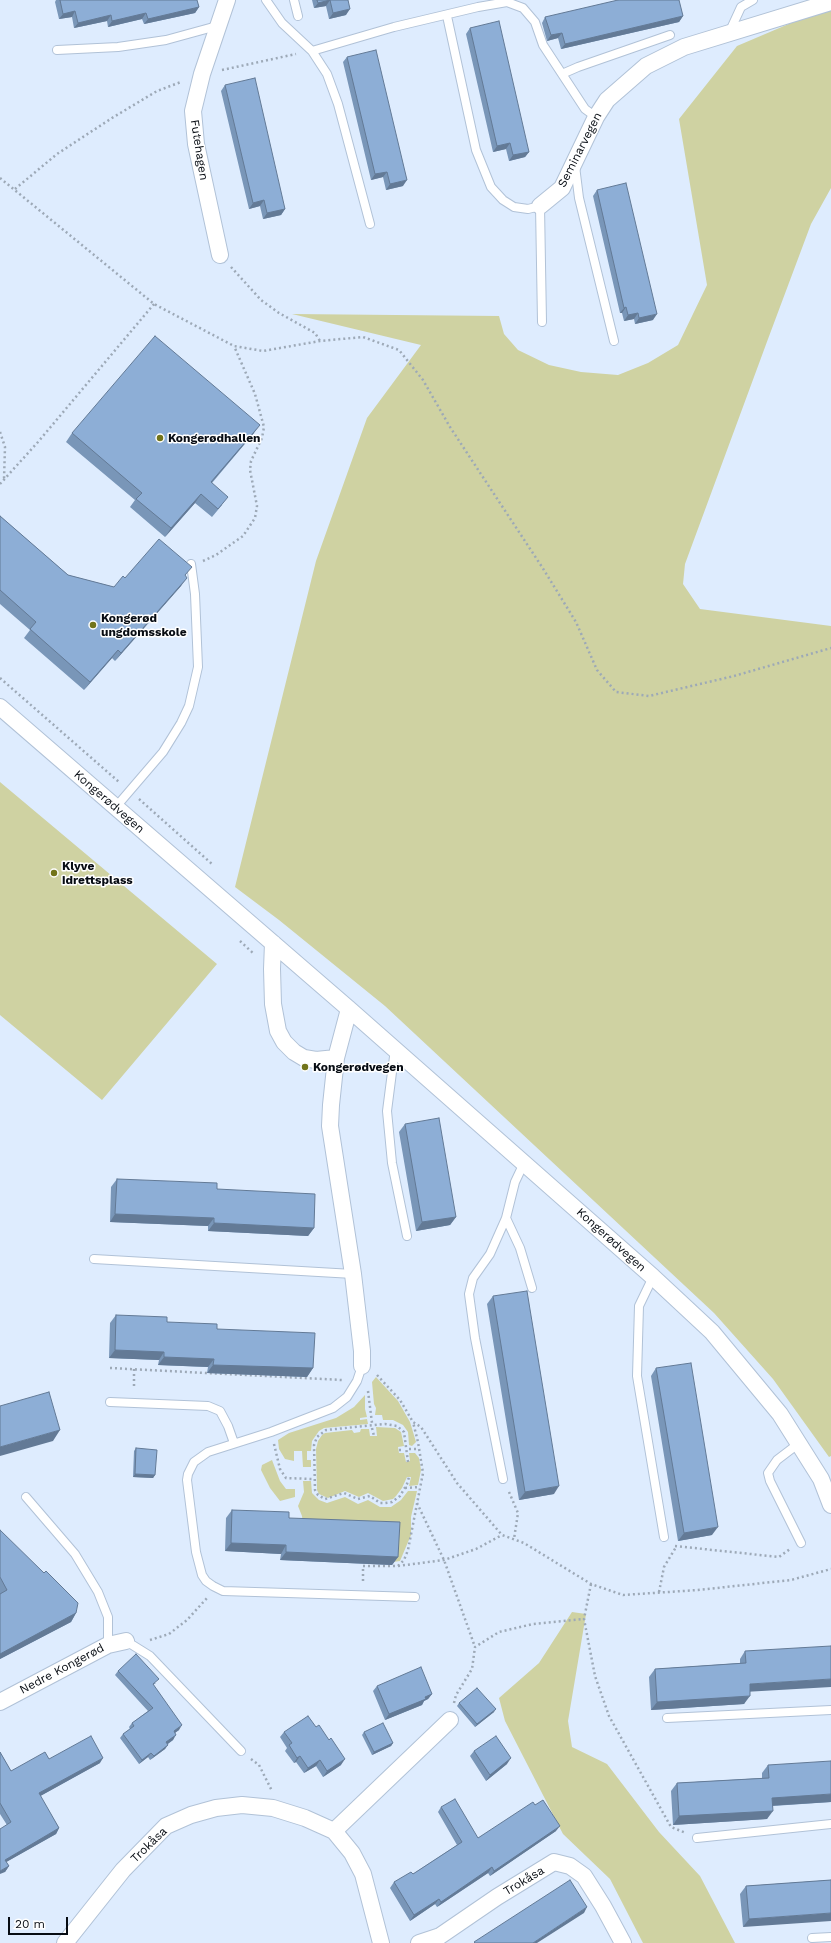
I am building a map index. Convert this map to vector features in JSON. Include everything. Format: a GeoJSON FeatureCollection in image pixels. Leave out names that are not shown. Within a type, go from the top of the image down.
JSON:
{"type":"FeatureCollection","features":[{"type":"Feature","properties":{"kind":"street","name":"Futehagen"},"geometry":{"type":"LineString","coordinates":[[220,255],[196,144],[193,111],[202,74],[227,0]]}},
{"type":"Feature","properties":{"kind":"street","name":"Seminarvegen"},"geometry":{"type":"LineString","coordinates":[[540,206],[562,188],[575,164],[596,117],[607,100],[646,66],[684,47],[831,2]]}},
{"type":"Feature","properties":{"kind":"street","name":"Kongerødvegen"},"geometry":{"type":"LineString","coordinates":[[0,707],[395,1049],[653,1277],[712,1332],[780,1414],[798,1444],[826,1477],[831,1505]]}},
{"type":"Feature","properties":{"kind":"street"},"geometry":{"type":"LineString","coordinates":[[273,943],[273,1004],[278,1031],[284,1042],[294,1052],[304,1058],[316,1060],[336,1058]]}},
{"type":"Feature","properties":{"kind":"street"},"geometry":{"type":"LineString","coordinates":[[349,1009],[336,1058],[330,1126],[353,1274],[362,1351],[362,1366]]}},
{"type":"Feature","properties":{"kind":"street","name":"Nedre Kongerød"},"geometry":{"type":"LineString","coordinates":[[0,1702],[108,1645],[126,1641]]}},
{"type":"Feature","properties":{"kind":"street"},"geometry":{"type":"LineString","coordinates":[[334,1831],[450,1720]]}},
{"type":"Feature","properties":{"kind":"street","name":"Trokåsa"},"geometry":{"type":"LineString","coordinates":[[65,1943],[123,1870],[166,1826],[191,1815],[216,1808],[242,1805],[273,1808],[305,1818],[334,1831],[352,1853],[364,1874],[381,1943]]}},
{"type":"Feature","properties":{"kind":"street","name":"Trokåsa"},"geometry":{"type":"LineString","coordinates":[[419,1943],[440,1936],[497,1897],[554,1862],[570,1866],[584,1876],[603,1906],[623,1943]]}},
{"type":"Feature","properties":{"kind":"lane"},"geometry":{"type":"LineString","coordinates":[[266,0],[282,23],[312,51],[327,74],[338,104],[370,224]]}},
{"type":"Feature","properties":{"kind":"lane"},"geometry":{"type":"LineString","coordinates":[[294,0],[298,16]]}},
{"type":"Feature","properties":{"kind":"lane"},"geometry":{"type":"LineString","coordinates":[[729,33],[741,7],[753,0]]}},
{"type":"Feature","properties":{"kind":"lane"},"geometry":{"type":"LineString","coordinates":[[312,51],[394,28],[447,16],[478,7],[507,2],[523,8],[535,22],[543,45],[585,109],[596,117]]}},
{"type":"Feature","properties":{"kind":"lane"},"geometry":{"type":"LineString","coordinates":[[447,16],[476,150],[491,187],[503,200],[514,207],[528,209],[540,206],[542,322]]}},
{"type":"Feature","properties":{"kind":"lane"},"geometry":{"type":"LineString","coordinates":[[57,50],[118,47],[166,40],[217,26]]}},
{"type":"Feature","properties":{"kind":"lane"},"geometry":{"type":"LineString","coordinates":[[562,74],[670,35]]}},
{"type":"Feature","properties":{"kind":"lane"},"geometry":{"type":"LineString","coordinates":[[575,164],[579,198],[614,341]]}},
{"type":"Feature","properties":{"kind":"lane"},"geometry":{"type":"LineString","coordinates":[[115,808],[163,752],[181,723],[189,706],[198,667],[195,594],[190,564]]}},
{"type":"Feature","properties":{"kind":"lane"},"geometry":{"type":"LineString","coordinates":[[395,1049],[387,1111],[392,1163],[406,1236]]}},
{"type":"Feature","properties":{"kind":"lane"},"geometry":{"type":"LineString","coordinates":[[503,1479],[475,1338],[469,1294],[473,1278],[490,1254],[506,1218],[515,1182],[524,1163]]}},
{"type":"Feature","properties":{"kind":"lane"},"geometry":{"type":"LineString","coordinates":[[506,1218],[520,1248],[532,1288]]}},
{"type":"Feature","properties":{"kind":"lane"},"geometry":{"type":"LineString","coordinates":[[94,1259],[353,1274]]}},
{"type":"Feature","properties":{"kind":"lane"},"geometry":{"type":"LineString","coordinates":[[653,1277],[639,1306],[637,1376],[664,1537]]}},
{"type":"Feature","properties":{"kind":"lane"},"geometry":{"type":"LineString","coordinates":[[362,1366],[357,1381],[347,1397],[333,1408],[271,1432],[208,1452],[199,1458],[191,1467],[187,1480],[196,1552],[202,1575],[212,1586],[223,1591],[362,1594],[415,1597]]}},
{"type":"Feature","properties":{"kind":"lane"},"geometry":{"type":"LineString","coordinates":[[110,1402],[208,1406],[220,1411],[228,1426],[234,1443]]}},
{"type":"Feature","properties":{"kind":"lane"},"geometry":{"type":"LineString","coordinates":[[798,1444],[776,1460],[768,1473],[770,1481],[801,1543]]}},
{"type":"Feature","properties":{"kind":"lane"},"geometry":{"type":"LineString","coordinates":[[26,1497],[75,1554],[98,1592],[108,1617],[108,1645]]}},
{"type":"Feature","properties":{"kind":"lane"},"geometry":{"type":"LineString","coordinates":[[126,1641],[150,1656],[242,1751]]}},
{"type":"Feature","properties":{"kind":"lane"},"geometry":{"type":"LineString","coordinates":[[667,1718],[831,1710]]}},
{"type":"Feature","properties":{"kind":"lane"},"geometry":{"type":"LineString","coordinates":[[696,1838],[831,1824]]}},
{"type":"Feature","properties":{"kind":"lane"},"geometry":{"type":"LineString","coordinates":[[812,1938],[831,1937]]}},
{"type":"Feature","properties":{"kind":"path"},"geometry":{"type":"LineString","coordinates":[[15,189],[57,154],[157,90],[202,74],[312,51]]}},
{"type":"Feature","properties":{"kind":"path"},"geometry":{"type":"LineString","coordinates":[[0,178],[154,304],[234,346],[263,351],[320,341],[363,337],[399,350],[423,380],[450,427],[542,567],[576,622],[597,670],[616,692],[649,696],[734,676],[831,648]]}},
{"type":"Feature","properties":{"kind":"path"},"geometry":{"type":"LineString","coordinates":[[220,255],[261,300],[279,313],[315,333],[320,341]]}},
{"type":"Feature","properties":{"kind":"path"},"geometry":{"type":"LineString","coordinates":[[0,484],[38,442],[154,304]]}},
{"type":"Feature","properties":{"kind":"path"},"geometry":{"type":"LineString","coordinates":[[190,564],[216,555],[230,546],[250,527],[255,518],[257,506],[250,470],[252,461],[262,438],[264,427],[255,394],[234,346]]}},
{"type":"Feature","properties":{"kind":"path"},"geometry":{"type":"LineString","coordinates":[[0,432],[5,447],[4,480]]}},
{"type":"Feature","properties":{"kind":"path"},"geometry":{"type":"LineString","coordinates":[[362,1366],[376,1374],[400,1400],[413,1422],[419,1449],[423,1473],[412,1522],[412,1535],[404,1560],[398,1566]]}},
{"type":"Feature","properties":{"kind":"path"},"geometry":{"type":"LineString","coordinates":[[362,1366],[367,1386],[372,1423]]}},
{"type":"Feature","properties":{"kind":"path"},"geometry":{"type":"LineString","coordinates":[[110,1368],[357,1381]]}},
{"type":"Feature","properties":{"kind":"path"},"geometry":{"type":"LineString","coordinates":[[134,1369],[134,1403]]}},
{"type":"Feature","properties":{"kind":"path"},"geometry":{"type":"LineString","coordinates":[[413,1422],[421,1427],[458,1483],[502,1535],[524,1543],[591,1584],[623,1595],[698,1590],[791,1580],[831,1569]]}},
{"type":"Feature","properties":{"kind":"path"},"geometry":{"type":"LineString","coordinates":[[408,1462],[404,1432],[394,1425],[326,1430],[317,1438],[314,1445],[315,1490],[323,1498],[328,1499],[344,1493],[358,1499],[370,1496],[380,1503],[385,1503],[397,1498],[405,1488],[409,1476]]}},
{"type":"Feature","properties":{"kind":"path"},"geometry":{"type":"LineString","coordinates":[[372,1428],[374,1436]]}},
{"type":"Feature","properties":{"kind":"path"},"geometry":{"type":"LineString","coordinates":[[271,1432],[282,1474],[290,1479],[312,1479]]}},
{"type":"Feature","properties":{"kind":"path"},"geometry":{"type":"LineString","coordinates":[[409,1449],[419,1449]]}},
{"type":"Feature","properties":{"kind":"path"},"geometry":{"type":"LineString","coordinates":[[399,1450],[404,1450]]}},
{"type":"Feature","properties":{"kind":"path"},"geometry":{"type":"LineString","coordinates":[[503,1479],[518,1513],[514,1539]]}},
{"type":"Feature","properties":{"kind":"path"},"geometry":{"type":"LineString","coordinates":[[405,1488],[420,1487]]}},
{"type":"Feature","properties":{"kind":"path"},"geometry":{"type":"LineString","coordinates":[[416,1502],[444,1560],[475,1647],[472,1669],[456,1696],[450,1720]]}},
{"type":"Feature","properties":{"kind":"path"},"geometry":{"type":"LineString","coordinates":[[362,1594],[364,1566],[398,1566],[444,1560],[476,1549],[502,1535]]}},
{"type":"Feature","properties":{"kind":"path"},"geometry":{"type":"LineString","coordinates":[[664,1537],[676,1547],[779,1557],[801,1543]]}},
{"type":"Feature","properties":{"kind":"path"},"geometry":{"type":"LineString","coordinates":[[659,1592],[664,1567],[676,1547]]}},
{"type":"Feature","properties":{"kind":"path"},"geometry":{"type":"LineString","coordinates":[[591,1584],[584,1619],[595,1676],[609,1716],[671,1827],[696,1838]]}},
{"type":"Feature","properties":{"kind":"path"},"geometry":{"type":"LineString","coordinates":[[126,1641],[150,1640],[169,1634],[206,1602],[212,1586]]}},
{"type":"Feature","properties":{"kind":"path"},"geometry":{"type":"LineString","coordinates":[[475,1647],[499,1632],[533,1624],[584,1619]]}},
{"type":"Feature","properties":{"kind":"path"},"geometry":{"type":"LineString","coordinates":[[242,1751],[259,1765],[267,1778],[275,1799],[273,1808]]}},
{"type":"Feature","properties":{"kind":"green space"},"geometry":{"type":"Polygon","coordinates":[[[831,6],[831,188],[811,224],[768,339],[685,564],[683,584],[700,609],[831,626],[831,1456],[829,1457],[773,1379],[714,1313],[385,1006],[279,920],[235,887],[316,561],[367,418],[421,345],[292,314],[499,316],[504,334],[518,350],[549,365],[581,372],[618,375],[648,363],[678,345],[707,285],[679,119],[737,46],[831,6]]]}},
{"type":"Feature","properties":{"kind":"green space","name":"Klyve idrettsplass"},"geometry":{"type":"Polygon","coordinates":[[[0,782],[217,964],[102,1100],[0,1015],[0,782]]]}},
{"type":"Feature","properties":{"kind":"green space"},"geometry":{"type":"Polygon","coordinates":[[[376,1377],[398,1401],[410,1422],[416,1442],[412,1446],[409,1445],[408,1432],[403,1425],[393,1420],[383,1420],[382,1415],[375,1415],[376,1408],[374,1404],[372,1382],[376,1377]]]}},
{"type":"Feature","properties":{"kind":"green space"},"geometry":{"type":"Polygon","coordinates":[[[365,1395],[365,1409],[367,1417],[360,1418],[360,1420],[367,1419],[368,1424],[324,1428],[319,1431],[312,1441],[311,1451],[307,1451],[307,1460],[311,1460],[311,1467],[303,1467],[302,1451],[294,1451],[294,1461],[285,1459],[279,1449],[278,1440],[289,1433],[336,1418],[354,1407],[365,1395]]]}},
{"type":"Feature","properties":{"kind":"green space"},"geometry":{"type":"Polygon","coordinates":[[[376,1427],[395,1428],[401,1432],[404,1446],[398,1447],[399,1453],[404,1453],[406,1462],[410,1461],[409,1453],[415,1453],[419,1458],[421,1470],[418,1485],[409,1486],[411,1477],[407,1477],[402,1488],[393,1499],[383,1501],[368,1493],[359,1497],[345,1491],[328,1498],[319,1494],[317,1490],[316,1449],[318,1441],[322,1435],[325,1433],[352,1430],[354,1433],[360,1432],[361,1429],[369,1429],[370,1436],[377,1436],[376,1427]]]}},
{"type":"Feature","properties":{"kind":"green space"},"geometry":{"type":"Polygon","coordinates":[[[272,1460],[280,1481],[286,1489],[295,1489],[295,1497],[280,1501],[270,1488],[261,1470],[262,1465],[272,1460]]]}},
{"type":"Feature","properties":{"kind":"green space"},"geometry":{"type":"Polygon","coordinates":[[[303,1481],[311,1481],[312,1493],[319,1500],[327,1503],[345,1497],[358,1504],[368,1500],[380,1507],[391,1507],[401,1500],[408,1491],[417,1491],[411,1517],[411,1535],[400,1561],[393,1562],[303,1524],[298,1506],[304,1492],[303,1481]]]}},
{"type":"Feature","properties":{"kind":"green space"},"geometry":{"type":"Polygon","coordinates":[[[572,1612],[586,1614],[568,1721],[572,1747],[607,1764],[659,1832],[700,1876],[735,1943],[643,1943],[610,1879],[563,1834],[505,1721],[499,1698],[539,1663],[572,1612]]]}},
{"type":"Feature","properties":{"kind":"building"},"geometry":{"type":"Polygon","coordinates":[[[60,0],[197,0],[199,7],[148,19],[146,13],[112,21],[111,15],[78,23],[75,11],[63,14],[60,0]]]}},
{"type":"Feature","properties":{"kind":"building"},"geometry":{"type":"Polygon","coordinates":[[[317,0],[330,0],[318,3],[317,0]]]}},
{"type":"Feature","properties":{"kind":"building"},"geometry":{"type":"Polygon","coordinates":[[[330,0],[348,0],[350,9],[333,13],[330,0]]]}},
{"type":"Feature","properties":{"kind":"building"},"geometry":{"type":"Polygon","coordinates":[[[618,0],[679,0],[683,16],[565,44],[562,33],[551,35],[545,17],[618,0]]]}},
{"type":"Feature","properties":{"kind":"building"},"geometry":{"type":"Polygon","coordinates":[[[499,21],[529,152],[513,155],[510,143],[497,146],[470,28],[499,21]]]}},
{"type":"Feature","properties":{"kind":"building"},"geometry":{"type":"Polygon","coordinates":[[[376,50],[407,180],[390,184],[387,172],[375,174],[347,57],[376,50]]]}},
{"type":"Feature","properties":{"kind":"building"},"geometry":{"type":"Polygon","coordinates":[[[255,78],[285,209],[267,213],[264,200],[253,203],[225,85],[255,78]]]}},
{"type":"Feature","properties":{"kind":"building"},"geometry":{"type":"Polygon","coordinates":[[[626,183],[657,314],[639,318],[638,313],[628,315],[626,307],[624,308],[597,190],[626,183]]]}},
{"type":"Feature","properties":{"kind":"building","name":"Kongerødhallen"},"geometry":{"type":"Polygon","coordinates":[[[155,336],[260,425],[211,482],[228,497],[218,509],[201,494],[171,528],[136,499],[142,493],[72,433],[155,336]]]}},
{"type":"Feature","properties":{"kind":"building"},"geometry":{"type":"Polygon","coordinates":[[[0,516],[68,575],[114,587],[123,576],[125,578],[159,539],[192,567],[185,575],[187,578],[121,653],[118,650],[90,682],[30,629],[36,622],[0,590],[0,516]]]}},
{"type":"Feature","properties":{"kind":"building"},"geometry":{"type":"Polygon","coordinates":[[[439,1118],[456,1217],[422,1222],[405,1124],[439,1118]]]}},
{"type":"Feature","properties":{"kind":"building"},"geometry":{"type":"Polygon","coordinates":[[[117,1179],[217,1183],[217,1189],[315,1194],[314,1228],[214,1223],[214,1218],[115,1214],[117,1179]]]}},
{"type":"Feature","properties":{"kind":"building"},"geometry":{"type":"Polygon","coordinates":[[[527,1291],[559,1486],[525,1492],[493,1296],[527,1291]]]}},
{"type":"Feature","properties":{"kind":"building"},"geometry":{"type":"Polygon","coordinates":[[[116,1315],[167,1317],[167,1322],[217,1324],[217,1329],[315,1333],[313,1368],[213,1365],[214,1359],[164,1357],[164,1352],[115,1350],[116,1315]]]}},
{"type":"Feature","properties":{"kind":"building"},"geometry":{"type":"Polygon","coordinates":[[[691,1363],[718,1527],[684,1533],[656,1368],[691,1363]]]}},
{"type":"Feature","properties":{"kind":"building"},"geometry":{"type":"Polygon","coordinates":[[[49,1392],[60,1430],[0,1447],[0,1406],[49,1392]]]}},
{"type":"Feature","properties":{"kind":"building"},"geometry":{"type":"Polygon","coordinates":[[[136,1448],[157,1450],[155,1475],[135,1474],[136,1448]]]}},
{"type":"Feature","properties":{"kind":"building"},"geometry":{"type":"Polygon","coordinates":[[[232,1510],[289,1512],[289,1518],[400,1522],[398,1557],[286,1552],[286,1545],[231,1543],[232,1510]]]}},
{"type":"Feature","properties":{"kind":"building"},"geometry":{"type":"Polygon","coordinates":[[[0,1530],[44,1573],[46,1571],[78,1603],[76,1613],[0,1654],[0,1594],[7,1590],[0,1577],[0,1530]]]}},
{"type":"Feature","properties":{"kind":"building"},"geometry":{"type":"Polygon","coordinates":[[[831,1646],[831,1679],[750,1684],[750,1696],[657,1702],[655,1669],[746,1663],[745,1651],[831,1646]]]}},
{"type":"Feature","properties":{"kind":"building"},"geometry":{"type":"Polygon","coordinates":[[[136,1654],[159,1679],[153,1684],[182,1725],[174,1731],[176,1735],[166,1742],[168,1745],[154,1756],[151,1753],[142,1760],[123,1734],[134,1726],[132,1723],[153,1708],[118,1671],[136,1654]]]}},
{"type":"Feature","properties":{"kind":"building"},"geometry":{"type":"Polygon","coordinates":[[[421,1667],[432,1694],[425,1697],[426,1699],[389,1714],[377,1686],[421,1667]]]}},
{"type":"Feature","properties":{"kind":"building"},"geometry":{"type":"Polygon","coordinates":[[[477,1688],[496,1709],[477,1724],[459,1703],[477,1688]]]}},
{"type":"Feature","properties":{"kind":"building"},"geometry":{"type":"Polygon","coordinates":[[[308,1716],[316,1727],[319,1725],[329,1740],[331,1738],[345,1759],[327,1771],[320,1760],[308,1768],[300,1756],[297,1758],[289,1745],[292,1743],[284,1732],[308,1716]]]}},
{"type":"Feature","properties":{"kind":"building"},"geometry":{"type":"Polygon","coordinates":[[[383,1723],[393,1743],[374,1752],[364,1732],[383,1723]]]}},
{"type":"Feature","properties":{"kind":"building"},"geometry":{"type":"Polygon","coordinates":[[[91,1736],[103,1758],[39,1793],[59,1828],[5,1860],[9,1866],[0,1871],[0,1829],[11,1822],[0,1803],[0,1752],[11,1771],[45,1752],[49,1759],[91,1736]]]}},
{"type":"Feature","properties":{"kind":"building"},"geometry":{"type":"Polygon","coordinates":[[[496,1736],[511,1758],[490,1775],[474,1751],[496,1736]]]}},
{"type":"Feature","properties":{"kind":"building"},"geometry":{"type":"Polygon","coordinates":[[[831,1761],[831,1794],[772,1798],[773,1811],[679,1816],[677,1783],[769,1778],[768,1765],[831,1761]]]}},
{"type":"Feature","properties":{"kind":"building"},"geometry":{"type":"Polygon","coordinates":[[[455,1799],[478,1838],[533,1802],[535,1805],[543,1800],[560,1826],[494,1871],[492,1867],[441,1902],[439,1899],[414,1915],[394,1882],[411,1872],[413,1874],[462,1842],[441,1807],[455,1799]]]}},
{"type":"Feature","properties":{"kind":"building"},"geometry":{"type":"Polygon","coordinates":[[[570,1880],[587,1907],[533,1943],[474,1942],[570,1880]]]}},
{"type":"Feature","properties":{"kind":"building"},"geometry":{"type":"Polygon","coordinates":[[[831,1880],[831,1913],[749,1919],[746,1886],[831,1880]]]}},
{"type":"Feature","properties":{"kind":"place","name":"Kongerødhallen"},"geometry":{"type":"Point","coordinates":[160,438]}},
{"type":"Feature","properties":{"kind":"place","name":"Kongerød ungdomsskole"},"geometry":{"type":"Point","coordinates":[93,625]}},
{"type":"Feature","properties":{"kind":"place","name":"Klyve idrettsplass"},"geometry":{"type":"Point","coordinates":[54,873]}},
{"type":"Feature","properties":{"kind":"place","name":"Kongerødvegen"},"geometry":{"type":"Point","coordinates":[305,1067]}}]}
